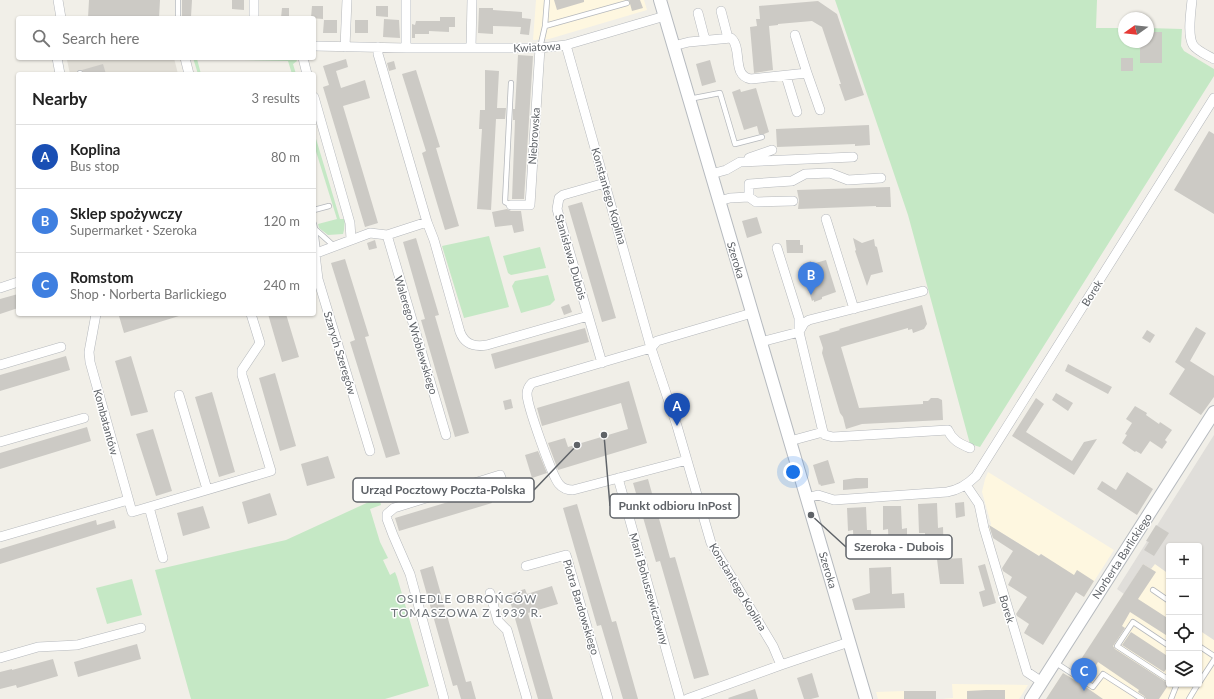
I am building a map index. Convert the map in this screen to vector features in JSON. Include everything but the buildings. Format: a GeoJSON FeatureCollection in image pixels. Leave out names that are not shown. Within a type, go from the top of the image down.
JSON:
{"type":"FeatureCollection","features":[{"type":"Feature","properties":{"kind":"street"},"geometry":{"type":"LineString","coordinates":[[58,0],[61,16]]}},
{"type":"Feature","properties":{"kind":"street"},"geometry":{"type":"LineString","coordinates":[[254,0],[254,16]]}},
{"type":"Feature","properties":{"kind":"street"},"geometry":{"type":"LineString","coordinates":[[346,47],[347,0]]}},
{"type":"Feature","properties":{"kind":"street"},"geometry":{"type":"LineString","coordinates":[[406,0],[406,48]]}},
{"type":"Feature","properties":{"kind":"street"},"geometry":{"type":"LineString","coordinates":[[471,48],[472,0]]}},
{"type":"Feature","properties":{"kind":"street","name":"Szeroka"},"geometry":{"type":"LineString","coordinates":[[660,0],[866,699]]}},
{"type":"Feature","properties":{"kind":"street"},"geometry":{"type":"LineString","coordinates":[[1192,0],[1190,34],[1193,44],[1198,50],[1214,59]]}},
{"type":"Feature","properties":{"kind":"street"},"geometry":{"type":"LineString","coordinates":[[721,11],[728,38]]}},
{"type":"Feature","properties":{"kind":"street"},"geometry":{"type":"LineString","coordinates":[[698,13],[705,40]]}},
{"type":"Feature","properties":{"kind":"street","name":"Kwiatowa"},"geometry":{"type":"LineString","coordinates":[[316,46],[540,48],[566,45],[665,16]]}},
{"type":"Feature","properties":{"kind":"street"},"geometry":{"type":"LineString","coordinates":[[795,35],[820,110]]}},
{"type":"Feature","properties":{"kind":"street"},"geometry":{"type":"LineString","coordinates":[[673,46],[687,42],[728,38],[734,41],[740,70],[742,75],[746,78],[786,76],[807,73]]}},
{"type":"Feature","properties":{"kind":"street","name":"Konstantego Koplina"},"geometry":{"type":"LineString","coordinates":[[566,45],[651,348],[687,460],[711,543],[773,646],[781,665]]}},
{"type":"Feature","properties":{"kind":"street"},"geometry":{"type":"LineString","coordinates":[[378,47],[378,54],[462,338],[466,342],[473,345],[481,346],[588,316]]}},
{"type":"Feature","properties":{"kind":"street","name":"Niebrowska"},"geometry":{"type":"LineString","coordinates":[[511,205],[530,205],[540,48]]}},
{"type":"Feature","properties":{"kind":"street"},"geometry":{"type":"LineString","coordinates":[[57,60],[60,72]]}},
{"type":"Feature","properties":{"kind":"street"},"geometry":{"type":"LineString","coordinates":[[186,60],[188,72]]}},
{"type":"Feature","properties":{"kind":"street"},"geometry":{"type":"LineString","coordinates":[[304,60],[306,72]]}},
{"type":"Feature","properties":{"kind":"street"},"geometry":{"type":"LineString","coordinates":[[786,76],[797,112]]}},
{"type":"Feature","properties":{"kind":"street","name":"Borek"},"geometry":{"type":"LineString","coordinates":[[806,498],[818,495],[834,500],[939,493],[956,490],[966,485],[976,476],[1214,98]]}},
{"type":"Feature","properties":{"kind":"street"},"geometry":{"type":"LineString","coordinates":[[316,104],[350,223],[351,239]]}},
{"type":"Feature","properties":{"kind":"street"},"geometry":{"type":"LineString","coordinates":[[711,174],[726,170],[740,162],[772,150]]}},
{"type":"Feature","properties":{"kind":"street"},"geometry":{"type":"LineString","coordinates":[[740,162],[853,157]]}},
{"type":"Feature","properties":{"kind":"street"},"geometry":{"type":"LineString","coordinates":[[749,197],[749,184],[792,181],[805,174],[830,173],[848,180],[881,178]]}},
{"type":"Feature","properties":{"kind":"street","name":"Stanisława Dubois"},"geometry":{"type":"LineString","coordinates":[[602,363],[557,209],[557,204],[559,198],[563,195],[605,183]]}},
{"type":"Feature","properties":{"kind":"street"},"geometry":{"type":"LineString","coordinates":[[719,201],[730,198],[749,197],[756,202],[793,201]]}},
{"type":"Feature","properties":{"kind":"street"},"geometry":{"type":"LineString","coordinates":[[826,219],[854,310]]}},
{"type":"Feature","properties":{"kind":"street"},"geometry":{"type":"LineString","coordinates":[[316,254],[370,233],[387,235],[427,222]]}},
{"type":"Feature","properties":{"kind":"street","name":"Walerego Wróblewskiego"},"geometry":{"type":"LineString","coordinates":[[387,235],[446,435]]}},
{"type":"Feature","properties":{"kind":"street"},"geometry":{"type":"LineString","coordinates":[[777,248],[799,318],[799,332],[823,432],[832,437],[948,430],[950,435],[957,442],[970,448]]}},
{"type":"Feature","properties":{"kind":"street","name":"Szarych Szeregów"},"geometry":{"type":"LineString","coordinates":[[316,262],[318,279],[370,451]]}},
{"type":"Feature","properties":{"kind":"street"},"geometry":{"type":"LineString","coordinates":[[0,288],[16,283]]}},
{"type":"Feature","properties":{"kind":"street"},"geometry":{"type":"LineString","coordinates":[[761,342],[799,332],[804,323],[809,320],[854,310],[923,291]]}},
{"type":"Feature","properties":{"kind":"street"},"geometry":{"type":"LineString","coordinates":[[687,460],[573,490],[566,490],[559,484],[555,477],[539,437],[527,396],[528,388],[532,383],[651,348],[656,341],[752,313]]}},
{"type":"Feature","properties":{"kind":"street","name":"Kombatantów"},"geometry":{"type":"LineString","coordinates":[[96,316],[89,352],[90,362],[128,500]]}},
{"type":"Feature","properties":{"kind":"street"},"geometry":{"type":"LineString","coordinates":[[0,537],[128,500],[132,512],[271,471],[242,375],[242,370],[260,344],[252,316]]}},
{"type":"Feature","properties":{"kind":"street"},"geometry":{"type":"LineString","coordinates":[[0,365],[62,347]]}},
{"type":"Feature","properties":{"kind":"street"},"geometry":{"type":"LineString","coordinates":[[179,395],[207,490]]}},
{"type":"Feature","properties":{"kind":"street","name":"Norberta Barlickiego"},"geometry":{"type":"LineString","coordinates":[[1031,699],[1214,412]]}},
{"type":"Feature","properties":{"kind":"street"},"geometry":{"type":"LineString","coordinates":[[0,442],[84,418]]}},
{"type":"Feature","properties":{"kind":"street"},"geometry":{"type":"LineString","coordinates":[[790,441],[823,432]]}},
{"type":"Feature","properties":{"kind":"street"},"geometry":{"type":"LineString","coordinates":[[444,699],[410,574],[392,535],[387,514],[394,508],[500,475],[504,486]]}},
{"type":"Feature","properties":{"kind":"street","name":"Marii Bohuszewiczówny"},"geometry":{"type":"LineString","coordinates":[[618,478],[680,699]]}},
{"type":"Feature","properties":{"kind":"street","name":"Borek"},"geometry":{"type":"LineString","coordinates":[[966,485],[979,504],[984,528],[1027,672],[1042,682]]}},
{"type":"Feature","properties":{"kind":"street"},"geometry":{"type":"LineString","coordinates":[[149,507],[163,558]]}},
{"type":"Feature","properties":{"kind":"street","name":"Piotra Bardowskiego"},"geometry":{"type":"LineString","coordinates":[[526,566],[566,555],[608,699]]}},
{"type":"Feature","properties":{"kind":"street"},"geometry":{"type":"LineString","coordinates":[[490,593],[498,621],[507,630],[527,699]]}},
{"type":"Feature","properties":{"kind":"street"},"geometry":{"type":"LineString","coordinates":[[0,658],[38,647],[77,646],[141,628]]}},
{"type":"Feature","properties":{"kind":"street"},"geometry":{"type":"LineString","coordinates":[[687,699],[849,642]]}},
{"type":"Feature","properties":{"kind":"lane"},"geometry":{"type":"LineString","coordinates":[[178,0],[178,16]]}},
{"type":"Feature","properties":{"kind":"lane"},"geometry":{"type":"LineString","coordinates":[[540,48],[545,26],[548,0]]}},
{"type":"Feature","properties":{"kind":"lane"},"geometry":{"type":"LineString","coordinates":[[545,26],[627,3]]}},
{"type":"Feature","properties":{"kind":"lane"},"geometry":{"type":"LineString","coordinates":[[511,83],[505,202],[511,205]]}},
{"type":"Feature","properties":{"kind":"lane"},"geometry":{"type":"LineString","coordinates":[[688,99],[720,93],[735,144],[762,137]]}},
{"type":"Feature","properties":{"kind":"lane"},"geometry":{"type":"LineString","coordinates":[[316,210],[330,206]]}},
{"type":"Feature","properties":{"kind":"lane"},"geometry":{"type":"LineString","coordinates":[[316,227],[334,246]]}},
{"type":"Feature","properties":{"kind":"lane"},"geometry":{"type":"LineString","coordinates":[[1153,590],[1166,599]]}},
{"type":"Feature","properties":{"kind":"lane"},"geometry":{"type":"LineString","coordinates":[[1166,644],[1133,622],[1117,646],[1166,678]]}},
{"type":"Feature","properties":{"kind":"lane"},"geometry":{"type":"LineString","coordinates":[[1202,648],[1214,656]]}},
{"type":"Feature","properties":{"kind":"lane"},"geometry":{"type":"LineString","coordinates":[[1202,679],[1214,660]]}},
{"type":"Feature","properties":{"kind":"lane"},"geometry":{"type":"LineString","coordinates":[[1054,662],[1092,687],[1103,674],[1142,699]]}},
{"type":"Feature","properties":{"kind":"lane"},"geometry":{"type":"LineString","coordinates":[[1171,699],[1175,687]]}},
{"type":"Feature","properties":{"kind":"lane"},"geometry":{"type":"LineString","coordinates":[[1189,699],[1197,687]]}},
{"type":"Feature","properties":{"kind":"shaded area"},"geometry":{"type":"Polygon","coordinates":[[[536,0],[644,0],[647,10],[549,39],[533,40],[536,0]]]}},
{"type":"Feature","properties":{"kind":"shaded area"},"geometry":{"type":"Polygon","coordinates":[[[67,60],[174,60],[178,72],[70,72],[67,60]]]}},
{"type":"Feature","properties":{"kind":"shaded area"},"geometry":{"type":"Polygon","coordinates":[[[1214,435],[1214,640],[1202,632],[1202,543],[1166,543],[1166,572],[1155,564],[1151,569],[1143,564],[1124,594],[1117,589],[1214,435]]]}},
{"type":"Feature","properties":{"kind":"shaded area"},"geometry":{"type":"Polygon","coordinates":[[[988,472],[1114,550],[1084,597],[1041,554],[1039,556],[992,527],[989,531],[988,530],[991,524],[982,492],[988,472]]]}},
{"type":"Feature","properties":{"kind":"shaded area"},"geometry":{"type":"Polygon","coordinates":[[[1143,564],[1155,564],[1166,572],[1166,687],[1202,687],[1202,632],[1214,640],[1214,699],[1046,699],[1063,673],[1070,677],[1143,564]]]}},
{"type":"Feature","properties":{"kind":"shaded area"},"geometry":{"type":"Polygon","coordinates":[[[952,684],[1028,685],[1019,699],[942,699],[953,698],[952,684]]]}},
{"type":"Feature","properties":{"kind":"shaded area"},"geometry":{"type":"Polygon","coordinates":[[[936,691],[936,699],[878,699],[876,692],[936,691]]]}},
{"type":"Feature","properties":{"kind":"green space"},"geometry":{"type":"Polygon","coordinates":[[[835,0],[1097,0],[1096,28],[1118,28],[1118,48],[1154,48],[1154,28],[1182,29],[1181,46],[1184,51],[1214,69],[1214,76],[980,447],[970,444],[908,215],[835,0]]]}},
{"type":"Feature","properties":{"kind":"green space"},"geometry":{"type":"Polygon","coordinates":[[[194,60],[197,60],[200,72],[197,72],[194,60]]]}},
{"type":"Feature","properties":{"kind":"green space"},"geometry":{"type":"Polygon","coordinates":[[[242,60],[297,60],[293,64],[295,72],[291,72],[288,61],[242,60]]]}},
{"type":"Feature","properties":{"kind":"green space"},"geometry":{"type":"Polygon","coordinates":[[[316,139],[340,219],[345,219],[343,234],[328,235],[319,228],[318,224],[337,219],[316,151],[316,139]]]}},
{"type":"Feature","properties":{"kind":"green space"},"geometry":{"type":"Polygon","coordinates":[[[489,236],[509,307],[464,318],[442,246],[489,236]]]}},
{"type":"Feature","properties":{"kind":"green space"},"geometry":{"type":"Polygon","coordinates":[[[540,247],[546,268],[511,275],[508,273],[503,256],[540,247]]]}},
{"type":"Feature","properties":{"kind":"green space"},"geometry":{"type":"Polygon","coordinates":[[[548,275],[555,300],[550,305],[521,313],[512,286],[515,281],[548,275]]]}},
{"type":"Feature","properties":{"kind":"green space"},"geometry":{"type":"Polygon","coordinates":[[[384,495],[386,499],[380,501],[381,505],[370,509],[380,542],[388,558],[383,560],[390,575],[395,572],[397,577],[429,686],[385,699],[191,699],[155,570],[286,540],[384,495]]]}},
{"type":"Feature","properties":{"kind":"green space"},"geometry":{"type":"Polygon","coordinates":[[[132,579],[142,615],[107,624],[96,588],[132,579]]]}},
{"type":"Feature","properties":{"kind":"place","name":"Sklep spożywczy"},"geometry":{"type":"Point","coordinates":[811,295]}},
{"type":"Feature","properties":{"kind":"place","name":"Koplina"},"geometry":{"type":"Point","coordinates":[677,426]}},
{"type":"Feature","properties":{"kind":"place","name":"Punkt odbioru InPost"},"geometry":{"type":"Point","coordinates":[604,435]}},
{"type":"Feature","properties":{"kind":"place","name":"Urząd Pocztowy Poczta-Polska"},"geometry":{"type":"Point","coordinates":[577,445]}},
{"type":"Feature","properties":{"kind":"place","name":"Szeroka - Dubois"},"geometry":{"type":"Point","coordinates":[811,515]}},
{"type":"Feature","properties":{"kind":"place","name":"Romstom"},"geometry":{"type":"Point","coordinates":[1084,691]}},
{"type":"Feature","properties":{"kind":"district","name":"OSIEDLE OBROŃCÓW TOMASZOWA Z 1939 R."},"geometry":{"type":"Point","coordinates":[467,606]}}]}
